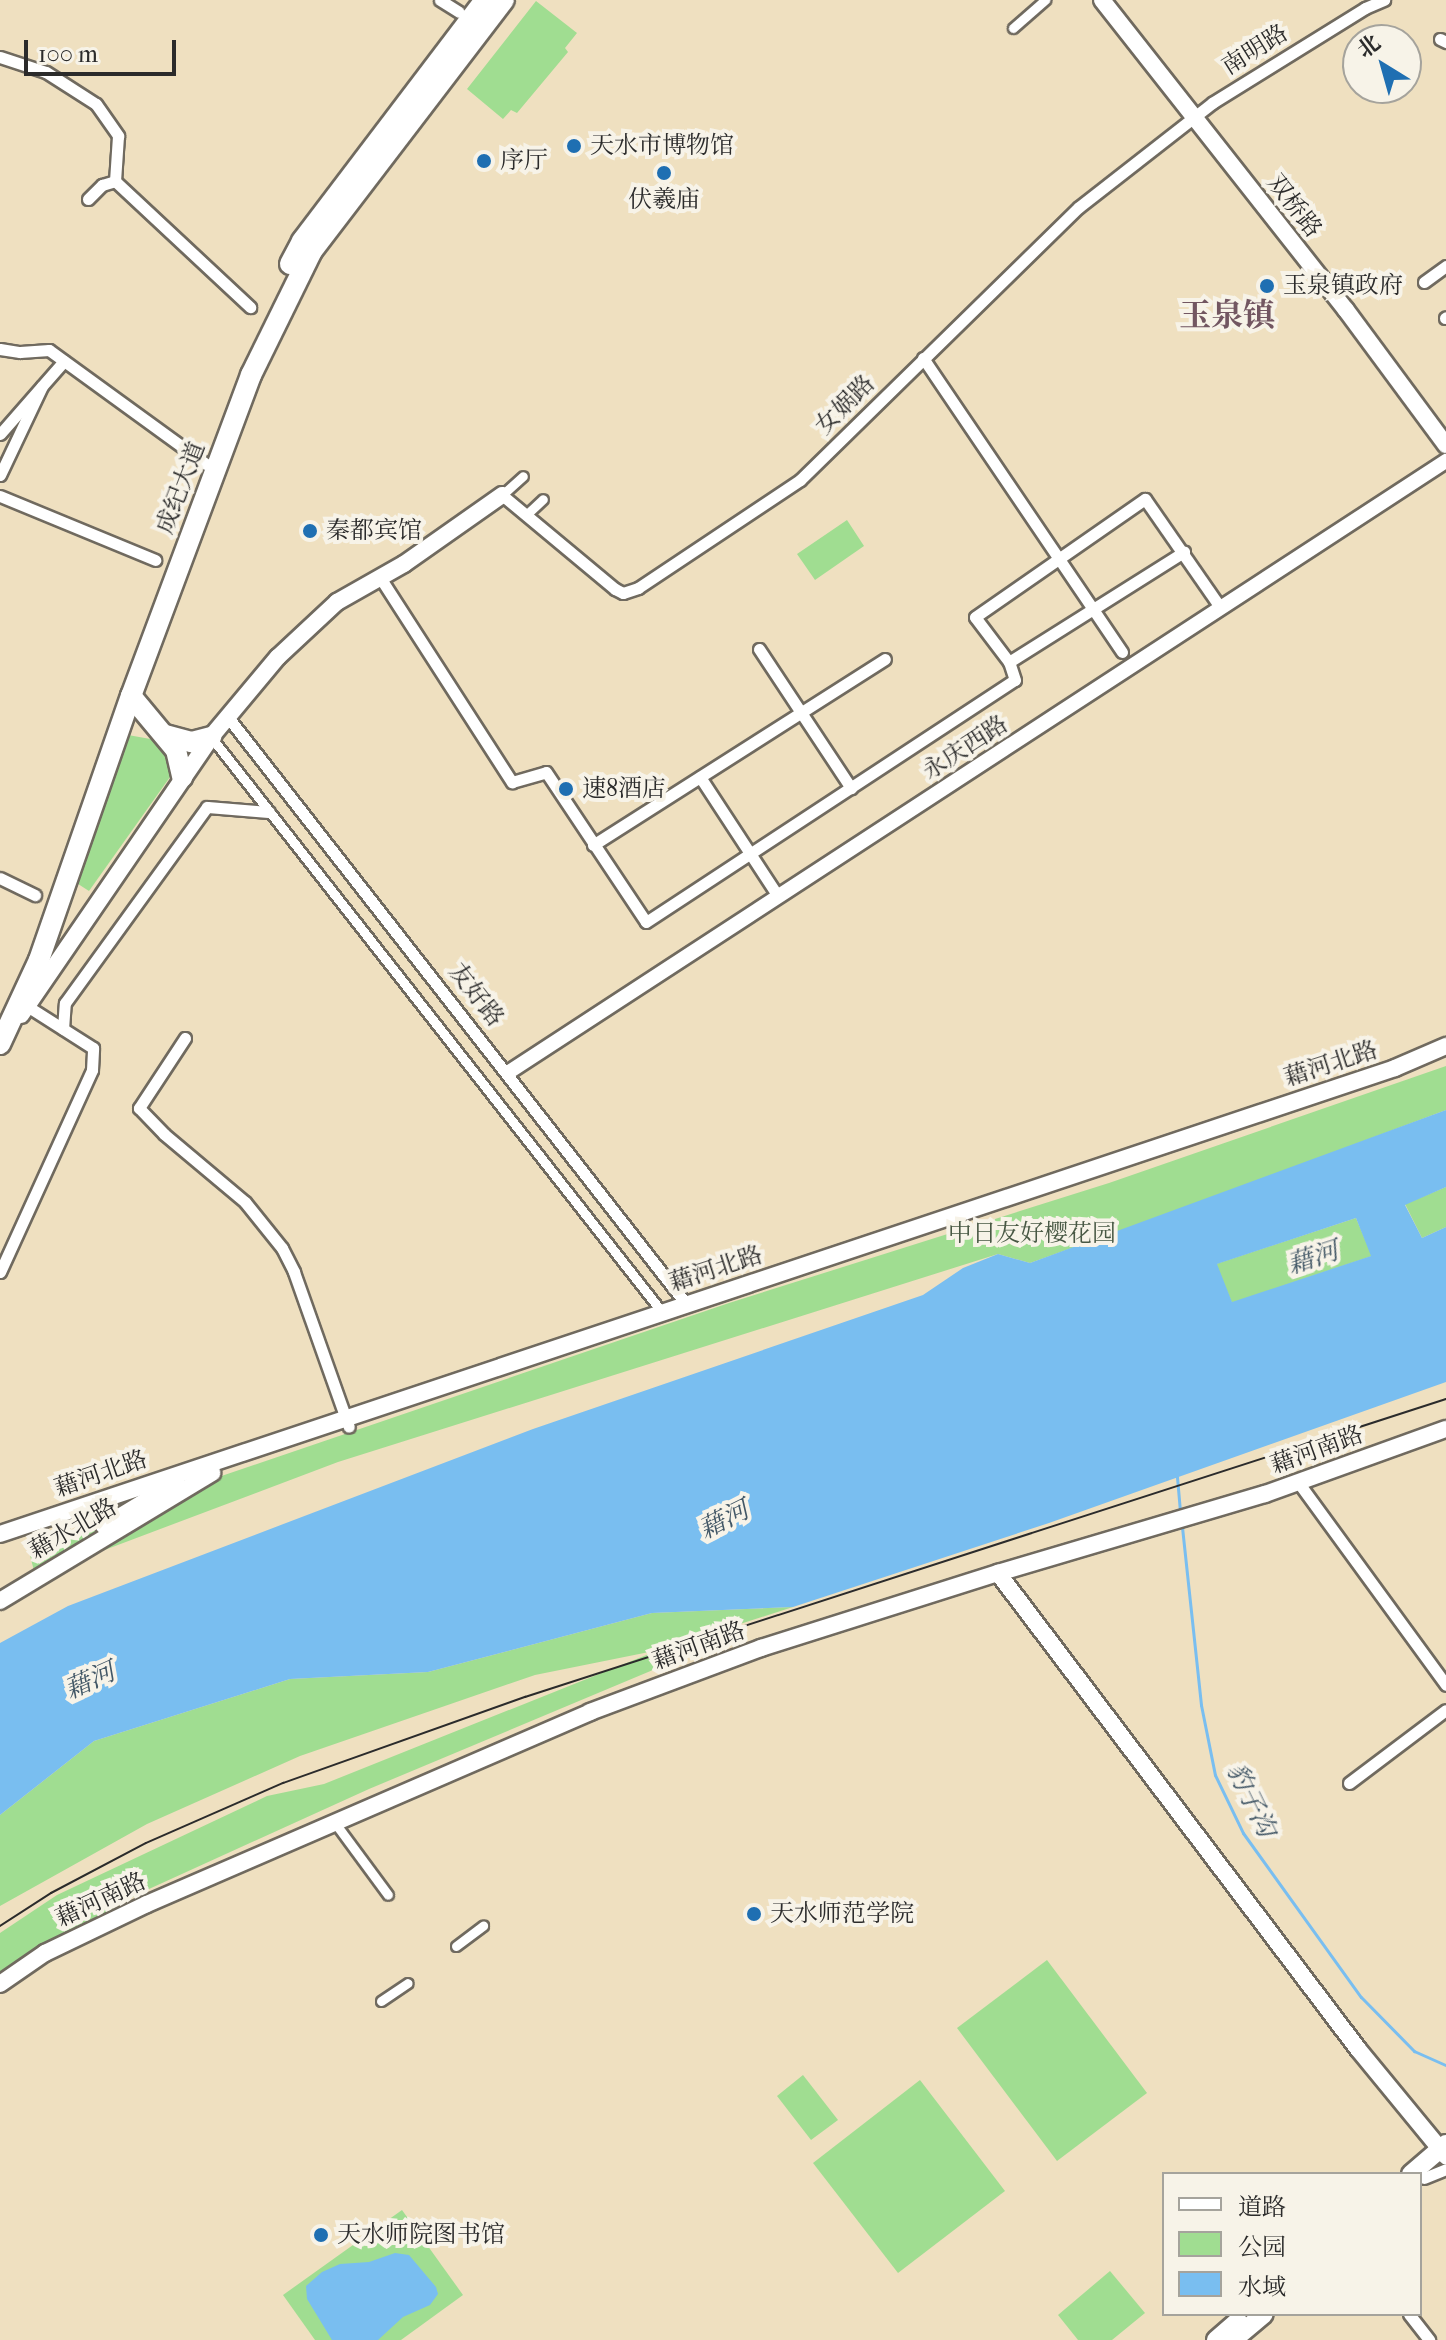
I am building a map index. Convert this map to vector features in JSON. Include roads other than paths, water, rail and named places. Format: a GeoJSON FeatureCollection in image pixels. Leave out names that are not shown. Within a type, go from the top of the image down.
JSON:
{"type":"FeatureCollection","features":[{"type":"Feature","properties":{"kind":"highway","name":"成纪大道"},"geometry":{"type":"LineString","coordinates":[[0,1020],[25,962],[244,358],[302,241],[485,0]]}},
{"type":"Feature","properties":{"kind":"highway","name":"成纪大道"},"geometry":{"type":"LineString","coordinates":[[0,1045],[39,960],[131,696],[251,375],[312,251],[504,0]]}},
{"type":"Feature","properties":{"kind":"highway"},"geometry":{"type":"LineString","coordinates":[[131,696],[176,750],[182,777]]}},
{"type":"Feature","properties":{"kind":"highway"},"geometry":{"type":"LineString","coordinates":[[165,735],[192,742],[211,737]]}},
{"type":"Feature","properties":{"kind":"main road","name":"双桥路"},"geometry":{"type":"LineString","coordinates":[[1102,0],[1346,310],[1446,445]]}},
{"type":"Feature","properties":{"kind":"main road"},"geometry":{"type":"LineString","coordinates":[[0,1045],[182,777],[227,716],[278,657],[327,611],[381,579],[502,495]]}},
{"type":"Feature","properties":{"kind":"main road","name":"藉河北路"},"geometry":{"type":"LineString","coordinates":[[348,1422],[662,1312],[1395,1068],[1446,1046]]}},
{"type":"Feature","properties":{"kind":"main road","name":"藉河北路"},"geometry":{"type":"LineString","coordinates":[[0,1534],[209,1469],[1398,1077],[1446,1056]]}},
{"type":"Feature","properties":{"kind":"main road","name":"藉河南路"},"geometry":{"type":"LineString","coordinates":[[0,1984],[45,1953],[618,1701],[761,1648],[1298,1482],[1446,1429]]}},
{"type":"Feature","properties":{"kind":"main road","name":"藉河北路"},"geometry":{"type":"LineString","coordinates":[[0,1545],[162,1491],[209,1469]]}},
{"type":"Feature","properties":{"kind":"main road","name":"藉水北路"},"geometry":{"type":"LineString","coordinates":[[0,1601],[209,1469]]}},
{"type":"Feature","properties":{"kind":"main road","name":"藉水北路"},"geometry":{"type":"LineString","coordinates":[[0,1589],[162,1491]]}},
{"type":"Feature","properties":{"kind":"main road"},"geometry":{"type":"LineString","coordinates":[[998,1573],[1358,2049],[1445,2152],[1422,2175]]}},
{"type":"Feature","properties":{"kind":"main road"},"geometry":{"type":"LineString","coordinates":[[1216,2340],[1244,2316]]}},
{"type":"Feature","properties":{"kind":"main road"},"geometry":{"type":"LineString","coordinates":[[1233,2340],[1262,2316]]}},
{"type":"Feature","properties":{"kind":"street"},"geometry":{"type":"LineString","coordinates":[[440,0],[459,12]]}},
{"type":"Feature","properties":{"kind":"street"},"geometry":{"type":"LineString","coordinates":[[1013,28],[1045,0]]}},
{"type":"Feature","properties":{"kind":"street","name":"南明路"},"geometry":{"type":"LineString","coordinates":[[1194,118],[1365,8],[1384,0]]}},
{"type":"Feature","properties":{"kind":"street"},"geometry":{"type":"LineString","coordinates":[[0,57],[46,72],[96,104],[118,136],[115,181]]}},
{"type":"Feature","properties":{"kind":"street","name":"女娲路"},"geometry":{"type":"LineString","coordinates":[[502,495],[615,589],[623,593],[638,588],[800,480],[1079,207],[1194,118]]}},
{"type":"Feature","properties":{"kind":"street"},"geometry":{"type":"LineString","coordinates":[[88,199],[102,185],[115,181]]}},
{"type":"Feature","properties":{"kind":"street"},"geometry":{"type":"LineString","coordinates":[[115,181],[250,307]]}},
{"type":"Feature","properties":{"kind":"street"},"geometry":{"type":"LineString","coordinates":[[1424,282],[1446,266]]}},
{"type":"Feature","properties":{"kind":"street"},"geometry":{"type":"LineString","coordinates":[[0,349],[20,352],[49,350],[206,464]]}},
{"type":"Feature","properties":{"kind":"street"},"geometry":{"type":"LineString","coordinates":[[923,358],[1122,652]]}},
{"type":"Feature","properties":{"kind":"street"},"geometry":{"type":"LineString","coordinates":[[0,434],[64,361]]}},
{"type":"Feature","properties":{"kind":"street"},"geometry":{"type":"LineString","coordinates":[[0,475],[42,386]]}},
{"type":"Feature","properties":{"kind":"street","name":"永庆西路"},"geometry":{"type":"LineString","coordinates":[[509,1072],[1446,461]]}},
{"type":"Feature","properties":{"kind":"street"},"geometry":{"type":"LineString","coordinates":[[502,495],[523,476]]}},
{"type":"Feature","properties":{"kind":"street"},"geometry":{"type":"LineString","coordinates":[[0,496],[155,560]]}},
{"type":"Feature","properties":{"kind":"street"},"geometry":{"type":"LineString","coordinates":[[526,515],[543,499]]}},
{"type":"Feature","properties":{"kind":"street"},"geometry":{"type":"LineString","coordinates":[[381,579],[512,782],[546,772],[646,922],[1015,680],[1009,662],[975,617],[1145,499],[1220,607]]}},
{"type":"Feature","properties":{"kind":"street"},"geometry":{"type":"LineString","coordinates":[[1009,662],[1184,552]]}},
{"type":"Feature","properties":{"kind":"street"},"geometry":{"type":"LineString","coordinates":[[759,649],[851,788]]}},
{"type":"Feature","properties":{"kind":"street"},"geometry":{"type":"LineString","coordinates":[[593,845],[885,659]]}},
{"type":"Feature","properties":{"kind":"street","name":"友好路"},"geometry":{"type":"LineString","coordinates":[[227,716],[509,1072],[686,1304]]}},
{"type":"Feature","properties":{"kind":"street","name":"友好路"},"geometry":{"type":"LineString","coordinates":[[211,737],[662,1312]]}},
{"type":"Feature","properties":{"kind":"street"},"geometry":{"type":"LineString","coordinates":[[700,777],[778,896]]}},
{"type":"Feature","properties":{"kind":"street"},"geometry":{"type":"LineString","coordinates":[[63,1029],[65,1003],[207,807],[269,812]]}},
{"type":"Feature","properties":{"kind":"street"},"geometry":{"type":"LineString","coordinates":[[0,878],[35,895]]}},
{"type":"Feature","properties":{"kind":"street"},"geometry":{"type":"LineString","coordinates":[[0,1272],[92,1070],[93,1048],[27,1006]]}},
{"type":"Feature","properties":{"kind":"street"},"geometry":{"type":"LineString","coordinates":[[185,1038],[139,1108],[164,1134],[245,1202],[282,1248],[294,1272],[348,1422]]}},
{"type":"Feature","properties":{"kind":"street"},"geometry":{"type":"LineString","coordinates":[[1298,1482],[1443,1672],[1446,1685]]}},
{"type":"Feature","properties":{"kind":"street"},"geometry":{"type":"LineString","coordinates":[[1349,1783],[1446,1710]]}},
{"type":"Feature","properties":{"kind":"street"},"geometry":{"type":"LineString","coordinates":[[335,1823],[388,1895]]}},
{"type":"Feature","properties":{"kind":"street"},"geometry":{"type":"LineString","coordinates":[[456,1946],[483,1926]]}},
{"type":"Feature","properties":{"kind":"street"},"geometry":{"type":"LineString","coordinates":[[381,2001],[408,1983]]}},
{"type":"Feature","properties":{"kind":"street"},"geometry":{"type":"LineString","coordinates":[[1422,2177],[1446,2169]]}},
{"type":"Feature","properties":{"kind":"street"},"geometry":{"type":"LineString","coordinates":[[1411,2316],[1429,2340]]}},
{"type":"Feature","properties":{"kind":"water","name":"藉河"},"geometry":{"type":"Polygon","coordinates":[[[1446,1110],[1446,1187],[1405,1205],[1422,1238],[1446,1227],[1446,1382],[1049,1523],[793,1607],[652,1613],[428,1672],[290,1679],[94,1741],[0,1815],[0,1643],[68,1606],[533,1429],[923,1295],[963,1268],[998,1254],[1030,1263],[1446,1110]],[[1356,1218],[1217,1264],[1232,1302],[1371,1256],[1356,1218]]]}},
{"type":"Feature","properties":{"kind":"water"},"geometry":{"type":"Polygon","coordinates":[[[395,2253],[409,2255],[436,2287],[438,2294],[430,2305],[403,2317],[378,2340],[332,2340],[307,2299],[306,2286],[322,2272],[340,2264],[369,2262],[395,2253]]]}},
{"type":"Feature","properties":{"kind":"waterway","name":"豹子沟"},"geometry":{"type":"LineString","coordinates":[[1177,1477],[1180,1511]]}},
{"type":"Feature","properties":{"kind":"waterway","name":"豹子沟"},"geometry":{"type":"LineString","coordinates":[[1182,1527],[1201,1705],[1215,1775],[1243,1833],[1361,1997],[1414,2051],[1446,2065]]}},
{"type":"Feature","properties":{"kind":"tram line"},"geometry":{"type":"LineString","coordinates":[[0,1926],[51,1893],[146,1843],[283,1783],[525,1697],[1446,1399]]}},
{"type":"Feature","properties":{"kind":"place","name":"天水市博物馆"},"geometry":{"type":"Point","coordinates":[574,146]}},
{"type":"Feature","properties":{"kind":"place","name":"序厅"},"geometry":{"type":"Point","coordinates":[484,161]}},
{"type":"Feature","properties":{"kind":"place","name":"伏羲庙"},"geometry":{"type":"Point","coordinates":[664,173]}},
{"type":"Feature","properties":{"kind":"place","name":"玉泉镇政府"},"geometry":{"type":"Point","coordinates":[1267,286]}},
{"type":"Feature","properties":{"kind":"place","name":"秦都宾馆"},"geometry":{"type":"Point","coordinates":[310,531]}},
{"type":"Feature","properties":{"kind":"place","name":"速8酒店"},"geometry":{"type":"Point","coordinates":[566,789]}},
{"type":"Feature","properties":{"kind":"place","name":"天水师范学院"},"geometry":{"type":"Point","coordinates":[754,1914]}},
{"type":"Feature","properties":{"kind":"place","name":"天水师院图书馆"},"geometry":{"type":"Point","coordinates":[321,2235]}},
{"type":"Feature","properties":{"kind":"district","name":"玉泉镇"},"geometry":{"type":"Point","coordinates":[1227,316]}},
{"type":"Feature","properties":{"kind":"park label","name":"中日友好樱花园"},"geometry":{"type":"Point","coordinates":[1032,1234]}}]}
